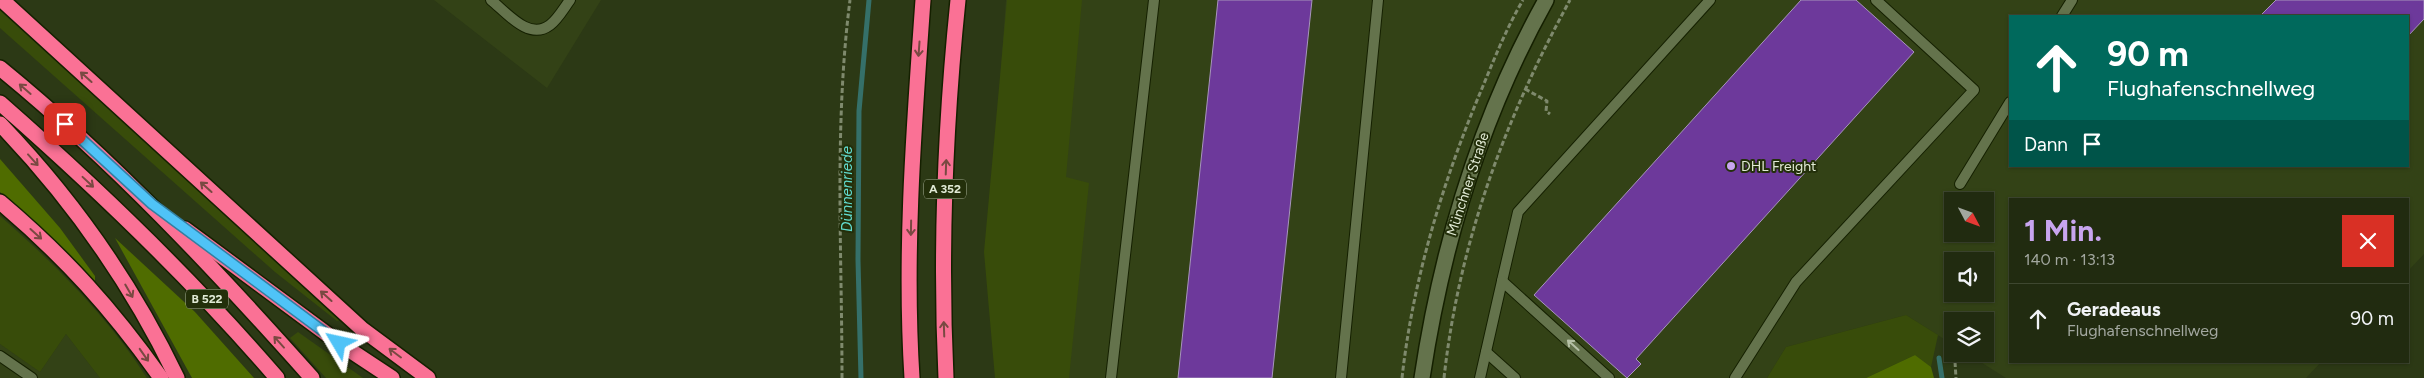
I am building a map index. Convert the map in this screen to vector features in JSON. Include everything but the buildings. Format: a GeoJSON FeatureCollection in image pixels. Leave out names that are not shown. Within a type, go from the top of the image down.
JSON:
{"type":"FeatureCollection","features":[{"type":"Feature","properties":{"kind":"highway"},"geometry":{"type":"LineString","coordinates":[[2,0],[362,329],[428,378]]}},
{"type":"Feature","properties":{"kind":"highway","name":"A 352"},"geometry":{"type":"LineString","coordinates":[[912,378],[910,336],[912,157],[922,0]]}},
{"type":"Feature","properties":{"kind":"highway","name":"A 352"},"geometry":{"type":"LineString","coordinates":[[946,378],[943,232],[950,85],[958,0]]}},
{"type":"Feature","properties":{"kind":"highway","name":"B 522"},"geometry":{"type":"LineString","coordinates":[[0,68],[91,146],[152,204],[312,378]]}},
{"type":"Feature","properties":{"kind":"highway","name":"B 522"},"geometry":{"type":"LineString","coordinates":[[0,103],[133,224],[233,327],[277,378]]}},
{"type":"Feature","properties":{"kind":"highway"},"geometry":{"type":"LineString","coordinates":[[0,124],[47,174],[98,241],[146,320],[177,378]]}},
{"type":"Feature","properties":{"kind":"highway"},"geometry":{"type":"LineString","coordinates":[[0,202],[56,251],[88,284],[125,328],[161,378]]}},
{"type":"Feature","properties":{"kind":"highway"},"geometry":{"type":"LineString","coordinates":[[152,204],[331,338],[392,378]]}},
{"type":"Feature","properties":{"kind":"street","name":"Münchner Straße"},"geometry":{"type":"LineString","coordinates":[[1422,378],[1433,310],[1447,247],[1474,157],[1511,68],[1546,0]]}},
{"type":"Feature","properties":{"kind":"lane"},"geometry":{"type":"LineString","coordinates":[[491,0],[527,29],[539,31],[551,24],[570,0]]}},
{"type":"Feature","properties":{"kind":"lane"},"geometry":{"type":"LineString","coordinates":[[1111,378],[1154,0]]}},
{"type":"Feature","properties":{"kind":"lane"},"geometry":{"type":"LineString","coordinates":[[1341,378],[1378,0]]}},
{"type":"Feature","properties":{"kind":"lane"},"geometry":{"type":"LineString","coordinates":[[1480,378],[1518,212],[1710,0]]}},
{"type":"Feature","properties":{"kind":"lane"},"geometry":{"type":"LineString","coordinates":[[1735,378],[1796,282],[1974,90],[1876,0]]}},
{"type":"Feature","properties":{"kind":"lane"},"geometry":{"type":"LineString","coordinates":[[2063,15],[2072,0]]}},
{"type":"Feature","properties":{"kind":"lane"},"geometry":{"type":"LineString","coordinates":[[1960,184],[2009,104]]}},
{"type":"Feature","properties":{"kind":"lane"},"geometry":{"type":"LineString","coordinates":[[1502,281],[1609,378]]}},
{"type":"Feature","properties":{"kind":"lane"},"geometry":{"type":"LineString","coordinates":[[1486,352],[1515,378]]}},
{"type":"Feature","properties":{"kind":"lane"},"geometry":{"type":"LineString","coordinates":[[0,356],[32,378]]}},
{"type":"Feature","properties":{"kind":"path"},"geometry":{"type":"LineString","coordinates":[[842,378],[841,160],[846,29],[850,0]]}},
{"type":"Feature","properties":{"kind":"path"},"geometry":{"type":"LineString","coordinates":[[1444,378],[1460,282],[1477,215],[1500,146],[1537,61],[1570,0]]}},
{"type":"Feature","properties":{"kind":"path"},"geometry":{"type":"LineString","coordinates":[[1525,89],[1547,101],[1546,111],[1550,114]]}},
{"type":"Feature","properties":{"kind":"path"},"geometry":{"type":"LineString","coordinates":[[1954,362],[1956,378]]}},
{"type":"Feature","properties":{"kind":"shaded area"},"geometry":{"type":"Polygon","coordinates":[[[434,0],[601,0],[547,88],[434,0]]]}},
{"type":"Feature","properties":{"kind":"shaded area"},"geometry":{"type":"Polygon","coordinates":[[[1006,0],[2424,0],[2424,254],[2409,270],[2409,198],[2009,198],[2009,363],[2320,363],[2306,378],[2006,378],[1981,362],[1994,362],[1994,312],[1944,312],[1944,339],[1906,315],[1786,347],[1767,378],[997,378],[988,246],[1006,0]]]}},
{"type":"Feature","properties":{"kind":"shaded area"},"geometry":{"type":"Polygon","coordinates":[[[1007,0],[1082,0],[1066,177],[1089,183],[1069,378],[995,378],[984,252],[1007,0]]]}},
{"type":"Feature","properties":{"kind":"shaded area"},"geometry":{"type":"Polygon","coordinates":[[[0,10],[340,320],[337,321],[275,272],[0,28],[0,10]]]}},
{"type":"Feature","properties":{"kind":"shaded area"},"geometry":{"type":"Polygon","coordinates":[[[0,216],[80,292],[132,355],[147,378],[100,378],[66,334],[40,372],[0,344],[0,216]]]}},
{"type":"Feature","properties":{"kind":"shaded area"},"geometry":{"type":"Polygon","coordinates":[[[1906,315],[1938,335],[1931,367],[1915,355],[1866,378],[1767,378],[1786,347],[1906,315]]]}},
{"type":"Feature","properties":{"kind":"shaded area"},"geometry":{"type":"Polygon","coordinates":[[[298,332],[363,378],[326,378],[290,338],[298,332]]]}},
{"type":"Feature","properties":{"kind":"shaded area"},"geometry":{"type":"Polygon","coordinates":[[[66,334],[100,378],[0,378],[0,344],[40,372],[66,334]]]}},
{"type":"Feature","properties":{"kind":"green space"},"geometry":{"type":"Polygon","coordinates":[[[0,159],[60,228],[95,276],[95,281],[0,192],[0,159]]]}},
{"type":"Feature","properties":{"kind":"green space"},"geometry":{"type":"Polygon","coordinates":[[[115,238],[195,312],[254,378],[192,378],[115,238]]]}},
{"type":"Feature","properties":{"kind":"green space"},"geometry":{"type":"Polygon","coordinates":[[[1915,355],[1931,367],[1934,378],[1866,378],[1915,355]]]}},
{"type":"Feature","properties":{"kind":"waterway","name":"Dünnenriede"},"geometry":{"type":"LineString","coordinates":[[861,378],[858,260],[859,111],[869,0]]}},
{"type":"Feature","properties":{"kind":"waterway"},"geometry":{"type":"LineString","coordinates":[[1939,358],[1942,378]]}},
{"type":"Feature","properties":{"kind":"place","name":"DHL Freight"},"geometry":{"type":"Point","coordinates":[1731,166]}},
{"type":"Feature","properties":{"kind":"route"},"geometry":{"type":"LineString","coordinates":[[65,124],[152,204],[339,343]]}}]}
